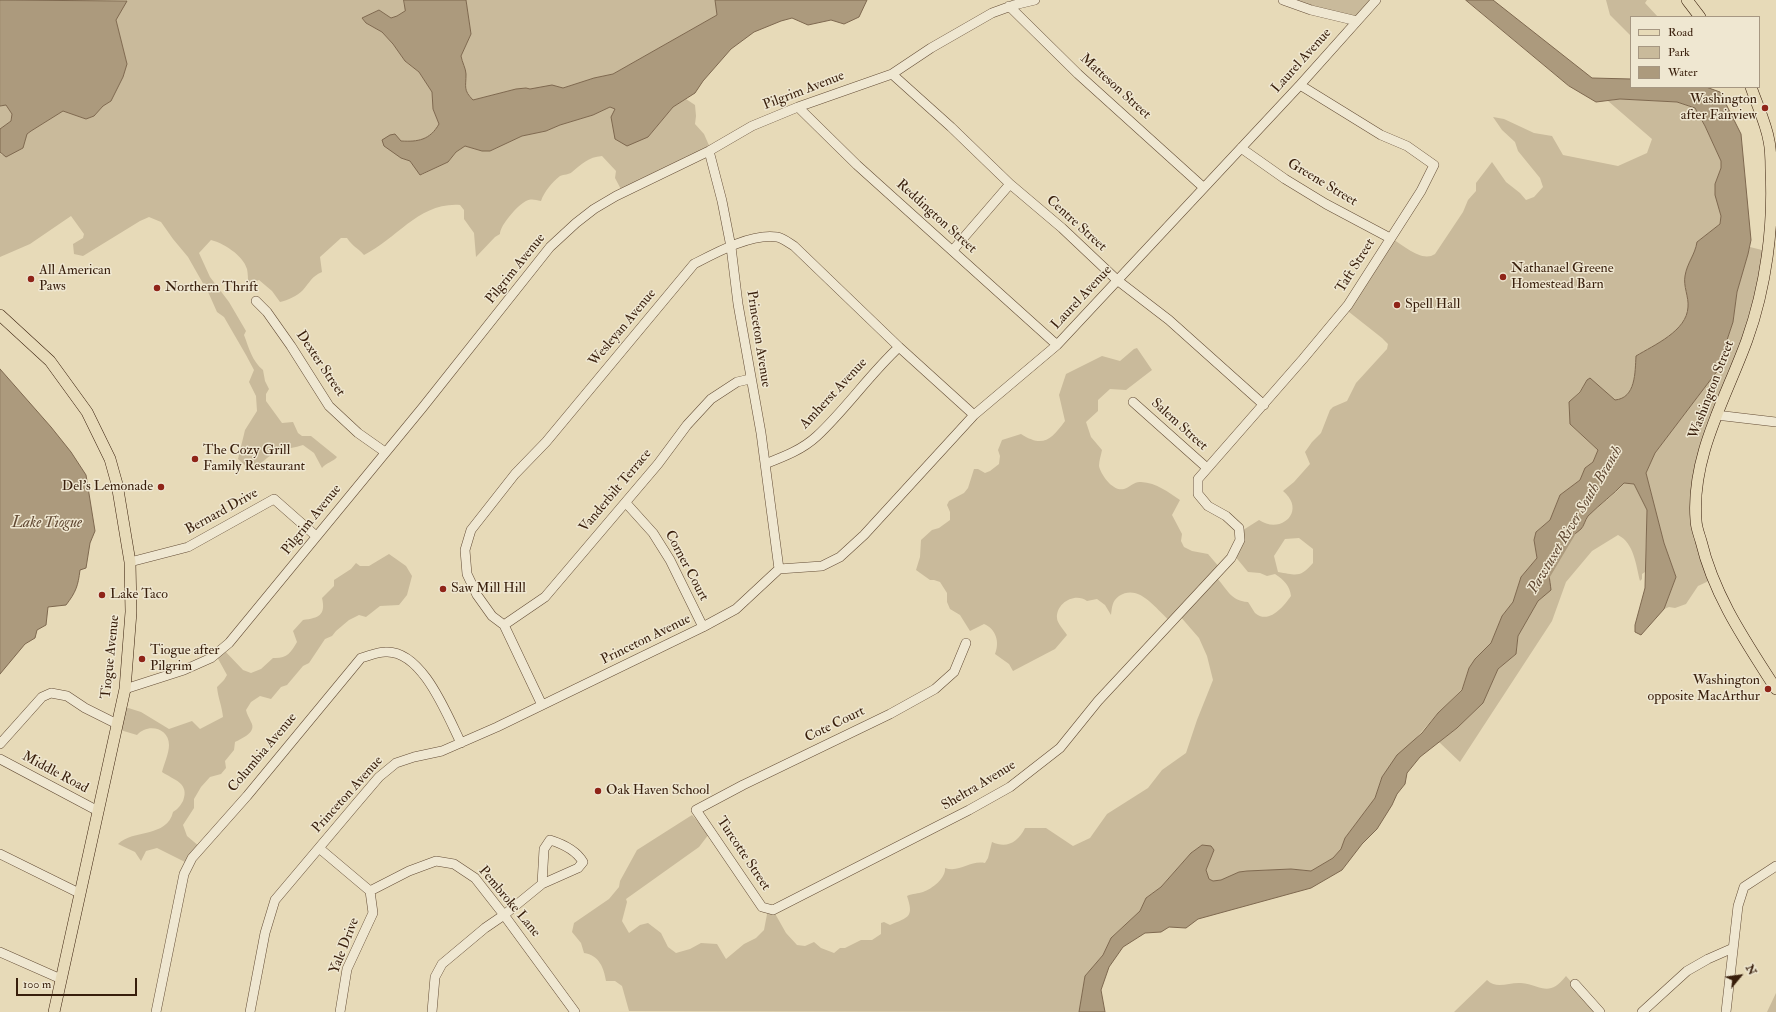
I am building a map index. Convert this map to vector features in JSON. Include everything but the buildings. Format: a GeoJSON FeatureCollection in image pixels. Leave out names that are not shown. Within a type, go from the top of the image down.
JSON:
{"type":"FeatureCollection","features":[{"type":"Feature","properties":{"kind":"main road"},"geometry":{"type":"LineString","coordinates":[[1687,0],[1699,16]]}},
{"type":"Feature","properties":{"kind":"main road","name":"Washington Street"},"geometry":{"type":"LineString","coordinates":[[1751,88],[1773,141],[1774,204],[1759,299],[1747,340],[1716,414],[1696,483],[1696,521],[1704,554],[1717,591],[1776,689]]}},
{"type":"Feature","properties":{"kind":"main road","name":"Tiogue Avenue"},"geometry":{"type":"LineString","coordinates":[[0,315],[50,360],[87,412],[112,465],[130,562],[131,612],[125,688],[54,1012]]}},
{"type":"Feature","properties":{"kind":"street","name":"Pilgrim Avenue"},"geometry":{"type":"LineString","coordinates":[[125,688],[184,670],[211,658],[229,643],[423,407],[545,253],[594,208],[709,151],[752,126],[798,107],[892,74],[931,48],[992,12],[1009,6],[1035,0]]}},
{"type":"Feature","properties":{"kind":"street"},"geometry":{"type":"LineString","coordinates":[[1283,0],[1311,10],[1357,21]]}},
{"type":"Feature","properties":{"kind":"street","name":"Laurel Avenue"},"geometry":{"type":"LineString","coordinates":[[779,569],[822,566],[840,558],[894,504],[974,415],[1057,346],[1117,280],[1158,238],[1203,187],[1300,85],[1376,0]]}},
{"type":"Feature","properties":{"kind":"street","name":"Matteson Street"},"geometry":{"type":"LineString","coordinates":[[1009,6],[1078,74],[1203,187]]}},
{"type":"Feature","properties":{"kind":"street","name":"Centre Street"},"geometry":{"type":"LineString","coordinates":[[892,74],[951,127],[1010,184],[1062,228],[1117,280],[1169,320],[1264,405]]}},
{"type":"Feature","properties":{"kind":"street","name":"Taft Street"},"geometry":{"type":"LineString","coordinates":[[1240,540],[1239,528],[1226,516],[1208,506],[1198,494],[1198,479],[1264,405],[1348,305],[1421,191],[1434,165],[1407,146],[1381,135],[1300,85]]}},
{"type":"Feature","properties":{"kind":"street","name":"Reddington Street"},"geometry":{"type":"LineString","coordinates":[[798,107],[857,165],[953,250],[976,273],[1057,346]]}},
{"type":"Feature","properties":{"kind":"street","name":"Greene Street"},"geometry":{"type":"LineString","coordinates":[[1241,148],[1285,179],[1326,204],[1390,238]]}},
{"type":"Feature","properties":{"kind":"street","name":"Princeton Avenue"},"geometry":{"type":"LineString","coordinates":[[250,1012],[265,933],[275,900],[379,778],[396,763],[414,756],[442,751],[461,743],[702,627],[736,609],[779,569],[761,433],[750,379],[731,247],[722,201],[709,151]]}},
{"type":"Feature","properties":{"kind":"street"},"geometry":{"type":"LineString","coordinates":[[953,250],[1010,184]]}},
{"type":"Feature","properties":{"kind":"street","name":"Wesleyan Avenue"},"geometry":{"type":"LineString","coordinates":[[542,705],[504,625],[492,616],[477,595],[467,574],[465,550],[471,530],[515,474],[546,442],[694,264],[716,252],[756,237],[778,237],[789,243],[803,255],[899,347],[974,415]]}},
{"type":"Feature","properties":{"kind":"street","name":"Dexter Street"},"geometry":{"type":"LineString","coordinates":[[256,301],[267,312],[291,346],[329,406],[358,433],[385,452]]}},
{"type":"Feature","properties":{"kind":"street","name":"Amherst Avenue"},"geometry":{"type":"LineString","coordinates":[[765,464],[789,454],[816,437],[878,366],[899,347]]}},
{"type":"Feature","properties":{"kind":"street","name":"Vanderbilt Terrace"},"geometry":{"type":"LineString","coordinates":[[504,625],[545,597],[626,503],[687,425],[711,400],[737,382],[750,379]]}},
{"type":"Feature","properties":{"kind":"street","name":"Salem Street"},"geometry":{"type":"LineString","coordinates":[[1132,402],[1207,468]]}},
{"type":"Feature","properties":{"kind":"street"},"geometry":{"type":"LineString","coordinates":[[1716,414],[1776,422]]}},
{"type":"Feature","properties":{"kind":"street","name":"Bernard Drive"},"geometry":{"type":"LineString","coordinates":[[130,562],[188,547],[274,499],[316,536]]}},
{"type":"Feature","properties":{"kind":"street","name":"Corner Court"},"geometry":{"type":"LineString","coordinates":[[626,503],[653,533],[670,560],[702,627]]}},
{"type":"Feature","properties":{"kind":"street","name":"Sheltra Avenue"},"geometry":{"type":"LineString","coordinates":[[769,909],[773,910],[969,810],[1010,787],[1060,748],[1098,701],[1230,558],[1240,540]]}},
{"type":"Feature","properties":{"kind":"street","name":"Cote Court"},"geometry":{"type":"LineString","coordinates":[[696,810],[743,785],[890,714],[935,689],[954,672],[966,643]]}},
{"type":"Feature","properties":{"kind":"street","name":"Columbia Avenue"},"geometry":{"type":"LineString","coordinates":[[156,1012],[184,874],[192,858],[247,796],[361,658],[386,652],[408,658],[423,672],[461,743]]}},
{"type":"Feature","properties":{"kind":"street"},"geometry":{"type":"LineString","coordinates":[[0,744],[42,697],[51,693],[67,696],[85,708],[117,724]]}},
{"type":"Feature","properties":{"kind":"street","name":"Middle Road"},"geometry":{"type":"LineString","coordinates":[[0,759],[98,811]]}},
{"type":"Feature","properties":{"kind":"street","name":"Turcotte Street"},"geometry":{"type":"LineString","coordinates":[[696,810],[753,895],[762,907],[769,909]]}},
{"type":"Feature","properties":{"kind":"street"},"geometry":{"type":"LineString","coordinates":[[432,1012],[435,977],[442,964],[484,928],[504,915],[542,884],[578,868],[583,862],[578,854],[559,842],[550,840],[544,849],[542,884]]}},
{"type":"Feature","properties":{"kind":"street"},"geometry":{"type":"LineString","coordinates":[[319,848],[370,891]]}},
{"type":"Feature","properties":{"kind":"street"},"geometry":{"type":"LineString","coordinates":[[0,854],[79,893]]}},
{"type":"Feature","properties":{"kind":"street","name":"Pembroke Lane"},"geometry":{"type":"LineString","coordinates":[[370,891],[409,871],[436,860],[454,864],[475,878],[575,1012]]}},
{"type":"Feature","properties":{"kind":"street"},"geometry":{"type":"LineString","coordinates":[[1726,1012],[1738,906],[1744,887],[1776,866]]}},
{"type":"Feature","properties":{"kind":"street","name":"Yale Drive"},"geometry":{"type":"LineString","coordinates":[[340,1012],[348,969],[373,913],[370,891]]}},
{"type":"Feature","properties":{"kind":"street"},"geometry":{"type":"LineString","coordinates":[[1642,1012],[1687,971],[1708,959],[1733,948]]}},
{"type":"Feature","properties":{"kind":"street"},"geometry":{"type":"LineString","coordinates":[[0,952],[62,979]]}},
{"type":"Feature","properties":{"kind":"street"},"geometry":{"type":"LineString","coordinates":[[1575,984],[1600,1012]]}},
{"type":"Feature","properties":{"kind":"green space"},"geometry":{"type":"Polygon","coordinates":[[[127,0],[404,0],[405,11],[397,16],[391,18],[379,10],[362,18],[366,23],[382,32],[405,61],[419,72],[432,92],[433,109],[439,124],[428,137],[413,141],[401,141],[401,158],[410,161],[421,175],[448,162],[456,152],[465,146],[482,151],[490,151],[522,136],[546,131],[593,115],[610,107],[615,109],[648,137],[673,107],[686,99],[695,105],[695,124],[704,134],[711,150],[623,193],[615,178],[616,171],[602,156],[589,159],[571,173],[557,178],[546,191],[541,201],[526,201],[519,207],[506,221],[500,234],[495,237],[476,257],[474,233],[464,219],[464,210],[460,205],[432,209],[420,215],[376,248],[364,255],[347,238],[341,238],[320,257],[322,272],[313,278],[298,294],[280,302],[272,291],[259,280],[248,285],[247,269],[237,254],[227,247],[211,240],[199,253],[210,277],[229,302],[246,331],[244,335],[249,349],[256,363],[263,370],[265,381],[269,389],[266,394],[266,401],[282,423],[293,422],[298,433],[302,436],[311,436],[337,457],[322,468],[314,453],[303,445],[279,451],[257,465],[248,468],[238,459],[245,430],[257,411],[256,396],[249,382],[254,370],[224,317],[217,312],[209,294],[188,257],[161,222],[149,217],[83,256],[74,254],[73,244],[83,238],[84,234],[71,216],[30,244],[0,257],[0,152],[2,155],[23,148],[27,134],[63,111],[86,119],[94,116],[103,106],[111,101],[123,77],[127,64],[116,20],[127,0]]]}},
{"type":"Feature","properties":{"kind":"green space"},"geometry":{"type":"Polygon","coordinates":[[[466,0],[715,0],[717,15],[613,74],[594,78],[563,88],[552,86],[516,89],[473,100],[466,91],[466,72],[461,56],[471,34],[466,0]]]}},
{"type":"Feature","properties":{"kind":"green space"},"geometry":{"type":"Polygon","coordinates":[[[1283,0],[1376,0],[1359,20],[1283,0]]]}},
{"type":"Feature","properties":{"kind":"green space"},"geometry":{"type":"Polygon","coordinates":[[[1606,0],[1647,0],[1645,3],[1657,16],[1630,16],[1630,35],[1610,15],[1606,0]]]}},
{"type":"Feature","properties":{"kind":"green space"},"geometry":{"type":"Polygon","coordinates":[[[1620,99],[1677,102],[1695,108],[1721,161],[1721,168],[1715,184],[1721,216],[1720,224],[1697,242],[1695,251],[1687,267],[1685,288],[1688,307],[1686,316],[1676,330],[1660,342],[1636,356],[1633,383],[1627,394],[1622,398],[1615,400],[1587,380],[1580,391],[1569,402],[1570,424],[1598,450],[1593,462],[1585,468],[1580,480],[1560,495],[1550,520],[1536,532],[1534,540],[1537,558],[1521,577],[1513,602],[1502,616],[1491,643],[1475,659],[1469,668],[1462,689],[1438,713],[1382,777],[1375,798],[1345,838],[1341,849],[1333,858],[1311,871],[1291,869],[1247,871],[1239,872],[1221,880],[1213,881],[1209,879],[1206,870],[1214,850],[1202,845],[1191,853],[1161,887],[1146,898],[1140,911],[1111,938],[1103,955],[1085,976],[1079,1012],[629,1011],[622,986],[615,981],[606,981],[604,971],[597,959],[584,953],[581,943],[572,932],[574,923],[609,899],[619,887],[620,881],[637,850],[692,815],[709,834],[699,847],[626,899],[627,902],[622,921],[629,933],[640,925],[648,923],[661,933],[668,947],[676,953],[690,949],[701,943],[717,944],[726,959],[744,944],[756,938],[764,930],[768,909],[773,910],[786,933],[797,945],[805,946],[814,942],[821,948],[834,953],[840,948],[845,948],[861,940],[872,940],[881,934],[881,923],[884,922],[890,925],[906,918],[910,912],[907,896],[923,892],[934,886],[943,876],[945,868],[955,869],[975,863],[985,863],[988,858],[992,842],[1002,845],[1012,843],[1019,837],[1025,828],[1046,828],[1073,846],[1090,838],[1107,814],[1148,788],[1162,770],[1186,753],[1213,680],[1207,656],[1199,638],[1179,615],[1170,621],[1147,599],[1133,593],[1126,593],[1119,596],[1115,600],[1111,615],[1105,605],[1097,599],[1087,601],[1072,598],[1067,600],[1060,608],[1057,618],[1067,635],[1055,649],[1013,671],[1009,664],[995,654],[997,641],[996,636],[991,629],[984,624],[970,631],[960,615],[950,609],[947,602],[947,593],[940,582],[930,580],[916,570],[920,557],[921,540],[932,530],[939,528],[950,520],[950,512],[947,505],[949,501],[964,493],[968,488],[974,469],[978,469],[985,473],[999,464],[1000,456],[998,450],[1002,440],[1021,434],[1035,441],[1041,441],[1046,440],[1055,433],[1065,421],[1059,395],[1066,374],[1102,356],[1120,361],[1137,348],[1152,370],[1126,390],[1110,389],[1098,400],[1098,411],[1086,422],[1091,437],[1102,450],[1099,466],[1102,474],[1108,482],[1116,488],[1124,489],[1137,482],[1147,483],[1162,488],[1180,500],[1172,515],[1182,534],[1181,541],[1184,547],[1192,551],[1208,554],[1220,568],[1215,576],[1229,593],[1237,599],[1248,602],[1255,613],[1266,617],[1276,613],[1291,596],[1286,584],[1275,574],[1267,576],[1260,573],[1248,572],[1234,555],[1240,532],[1259,520],[1267,524],[1275,525],[1283,523],[1288,519],[1292,513],[1292,506],[1290,499],[1283,491],[1294,482],[1310,464],[1305,452],[1321,433],[1330,410],[1333,407],[1347,401],[1356,383],[1387,349],[1388,344],[1382,338],[1344,308],[1391,238],[1419,255],[1430,256],[1435,254],[1463,212],[1468,200],[1476,191],[1476,183],[1492,162],[1506,182],[1526,200],[1534,197],[1543,187],[1540,178],[1518,151],[1515,142],[1502,130],[1493,117],[1504,119],[1534,133],[1552,136],[1563,155],[1618,166],[1647,153],[1652,139],[1608,101],[1620,99]],[[1299,538],[1285,539],[1274,556],[1278,572],[1298,574],[1305,571],[1313,563],[1313,549],[1299,538]]]}},
{"type":"Feature","properties":{"kind":"green space"},"geometry":{"type":"Polygon","coordinates":[[[6,105],[12,114],[11,121],[0,129],[0,106],[6,105]]]}},
{"type":"Feature","properties":{"kind":"green space"},"geometry":{"type":"Polygon","coordinates":[[[1767,242],[1762,290],[1717,413],[1696,501],[1713,579],[1698,586],[1686,604],[1675,608],[1669,607],[1664,609],[1676,577],[1664,543],[1646,473],[1655,453],[1721,366],[1725,346],[1733,322],[1737,292],[1750,247],[1762,250],[1767,242]]]}},
{"type":"Feature","properties":{"kind":"green space"},"geometry":{"type":"Polygon","coordinates":[[[1624,483],[1634,484],[1647,510],[1645,572],[1642,574],[1642,579],[1640,581],[1634,555],[1628,543],[1618,535],[1592,551],[1566,582],[1552,621],[1460,762],[1439,742],[1457,728],[1483,703],[1498,669],[1516,654],[1518,636],[1538,601],[1550,590],[1549,567],[1552,554],[1559,546],[1577,533],[1583,526],[1588,516],[1616,492],[1624,483]]]}},
{"type":"Feature","properties":{"kind":"green space"},"geometry":{"type":"Polygon","coordinates":[[[389,554],[406,566],[412,576],[407,595],[399,605],[380,606],[366,617],[359,615],[349,620],[332,636],[325,639],[309,663],[303,666],[287,685],[281,687],[271,699],[260,696],[251,702],[246,710],[252,726],[251,732],[235,742],[234,750],[225,761],[226,768],[221,774],[210,777],[201,787],[194,799],[194,808],[183,825],[187,836],[200,847],[189,864],[157,848],[146,851],[141,861],[135,852],[118,844],[124,839],[157,830],[164,826],[170,820],[173,812],[178,809],[185,795],[183,786],[180,783],[162,772],[169,748],[168,739],[165,734],[162,731],[152,728],[141,731],[137,735],[117,729],[122,706],[141,712],[169,729],[192,721],[200,729],[223,717],[217,687],[227,675],[216,655],[223,649],[243,670],[251,673],[261,669],[273,658],[285,656],[293,649],[297,642],[293,631],[303,620],[317,617],[322,612],[322,598],[334,586],[334,580],[351,569],[356,563],[360,566],[369,566],[389,554]]]}},
{"type":"Feature","properties":{"kind":"green space"},"geometry":{"type":"Polygon","coordinates":[[[1566,976],[1598,1012],[1454,1012],[1487,980],[1495,985],[1521,983],[1550,988],[1555,987],[1566,976]]]}},
{"type":"Feature","properties":{"kind":"green space"},"geometry":{"type":"Polygon","coordinates":[[[1776,993],[1776,1012],[1767,1012],[1776,993]]]}},
{"type":"Feature","properties":{"kind":"water"},"geometry":{"type":"Polygon","coordinates":[[[0,0],[127,1],[116,20],[127,64],[123,77],[111,101],[103,106],[94,116],[86,119],[63,111],[27,134],[23,148],[6,157],[0,152],[0,129],[11,121],[12,114],[6,105],[0,106],[0,0]]]}},
{"type":"Feature","properties":{"kind":"water"},"geometry":{"type":"Polygon","coordinates":[[[404,0],[466,0],[471,34],[461,56],[466,72],[466,91],[473,100],[516,89],[530,89],[552,85],[563,88],[594,78],[613,74],[717,15],[715,0],[867,0],[859,17],[844,24],[831,20],[808,25],[792,18],[754,32],[731,49],[703,81],[695,93],[673,107],[648,137],[627,146],[615,139],[611,117],[615,109],[610,107],[593,115],[546,131],[522,136],[490,151],[482,151],[465,146],[456,152],[448,162],[420,175],[410,161],[401,158],[384,146],[382,140],[395,134],[401,141],[413,141],[423,139],[432,134],[439,124],[433,109],[432,92],[419,72],[405,61],[382,32],[366,23],[362,18],[379,10],[391,18],[397,16],[405,11],[404,0]]]}},
{"type":"Feature","properties":{"kind":"water"},"geometry":{"type":"Polygon","coordinates":[[[1466,0],[1493,0],[1592,78],[1630,79],[1630,88],[1709,88],[1720,92],[1741,134],[1751,240],[1737,292],[1733,322],[1725,346],[1721,366],[1655,453],[1646,473],[1664,543],[1676,577],[1664,609],[1641,635],[1635,632],[1635,625],[1645,588],[1647,510],[1634,484],[1624,483],[1588,516],[1581,529],[1564,542],[1552,554],[1549,563],[1551,590],[1538,601],[1518,636],[1516,654],[1498,669],[1483,703],[1457,728],[1420,757],[1407,773],[1405,784],[1397,794],[1377,829],[1362,844],[1342,870],[1311,888],[1198,919],[1186,928],[1169,927],[1161,932],[1145,933],[1123,947],[1109,967],[1101,990],[1105,1012],[1079,1012],[1085,976],[1103,955],[1111,938],[1140,911],[1146,898],[1161,887],[1191,853],[1202,845],[1211,846],[1214,850],[1206,870],[1209,879],[1213,881],[1221,880],[1239,872],[1247,871],[1291,869],[1311,871],[1333,858],[1341,849],[1345,838],[1375,798],[1382,777],[1397,755],[1422,733],[1438,713],[1462,690],[1469,668],[1475,659],[1491,643],[1502,616],[1513,602],[1521,577],[1537,558],[1534,540],[1536,532],[1550,520],[1560,495],[1580,480],[1585,468],[1593,462],[1598,450],[1570,424],[1569,402],[1580,392],[1587,380],[1590,378],[1615,400],[1627,395],[1633,383],[1636,356],[1660,342],[1676,330],[1686,316],[1688,307],[1685,288],[1687,267],[1695,251],[1697,242],[1720,224],[1721,216],[1715,195],[1715,184],[1721,168],[1721,161],[1705,126],[1695,108],[1677,102],[1620,99],[1596,102],[1569,86],[1466,0]]]}},
{"type":"Feature","properties":{"kind":"water","name":"Lake Tiogue"},"geometry":{"type":"Polygon","coordinates":[[[0,369],[51,427],[71,452],[86,475],[95,531],[90,543],[86,568],[80,570],[76,589],[66,605],[48,607],[46,625],[37,630],[35,638],[25,644],[0,674],[0,369]]]}},
{"type":"Feature","properties":{"kind":"waterway","name":"Pawtuxet River South Branch"},"geometry":{"type":"LineString","coordinates":[[1540,579],[1568,532]]}},
{"type":"Feature","properties":{"kind":"place","name":"Washington after Fairview"},"geometry":{"type":"Point","coordinates":[1765,108]}},
{"type":"Feature","properties":{"kind":"place","name":"Nathanael Greene Homestead Barn"},"geometry":{"type":"Point","coordinates":[1503,277]}},
{"type":"Feature","properties":{"kind":"place","name":"All American Paws"},"geometry":{"type":"Point","coordinates":[31,279]}},
{"type":"Feature","properties":{"kind":"place","name":"Northern Thrift"},"geometry":{"type":"Point","coordinates":[157,288]}},
{"type":"Feature","properties":{"kind":"place","name":"Spell Hall"},"geometry":{"type":"Point","coordinates":[1397,305]}},
{"type":"Feature","properties":{"kind":"place","name":"The Cozy Grill Family Restaurant"},"geometry":{"type":"Point","coordinates":[195,459]}},
{"type":"Feature","properties":{"kind":"place","name":"Del's Lemonade"},"geometry":{"type":"Point","coordinates":[161,487]}},
{"type":"Feature","properties":{"kind":"place","name":"Saw Mill Hill"},"geometry":{"type":"Point","coordinates":[443,589]}},
{"type":"Feature","properties":{"kind":"place","name":"Lake Taco"},"geometry":{"type":"Point","coordinates":[102,595]}},
{"type":"Feature","properties":{"kind":"place","name":"Tiogue after Pilgrim"},"geometry":{"type":"Point","coordinates":[142,659]}},
{"type":"Feature","properties":{"kind":"place","name":"Washington opposite MacArthur"},"geometry":{"type":"Point","coordinates":[1768,689]}},
{"type":"Feature","properties":{"kind":"place","name":"Oak Haven School"},"geometry":{"type":"Point","coordinates":[598,791]}}]}
